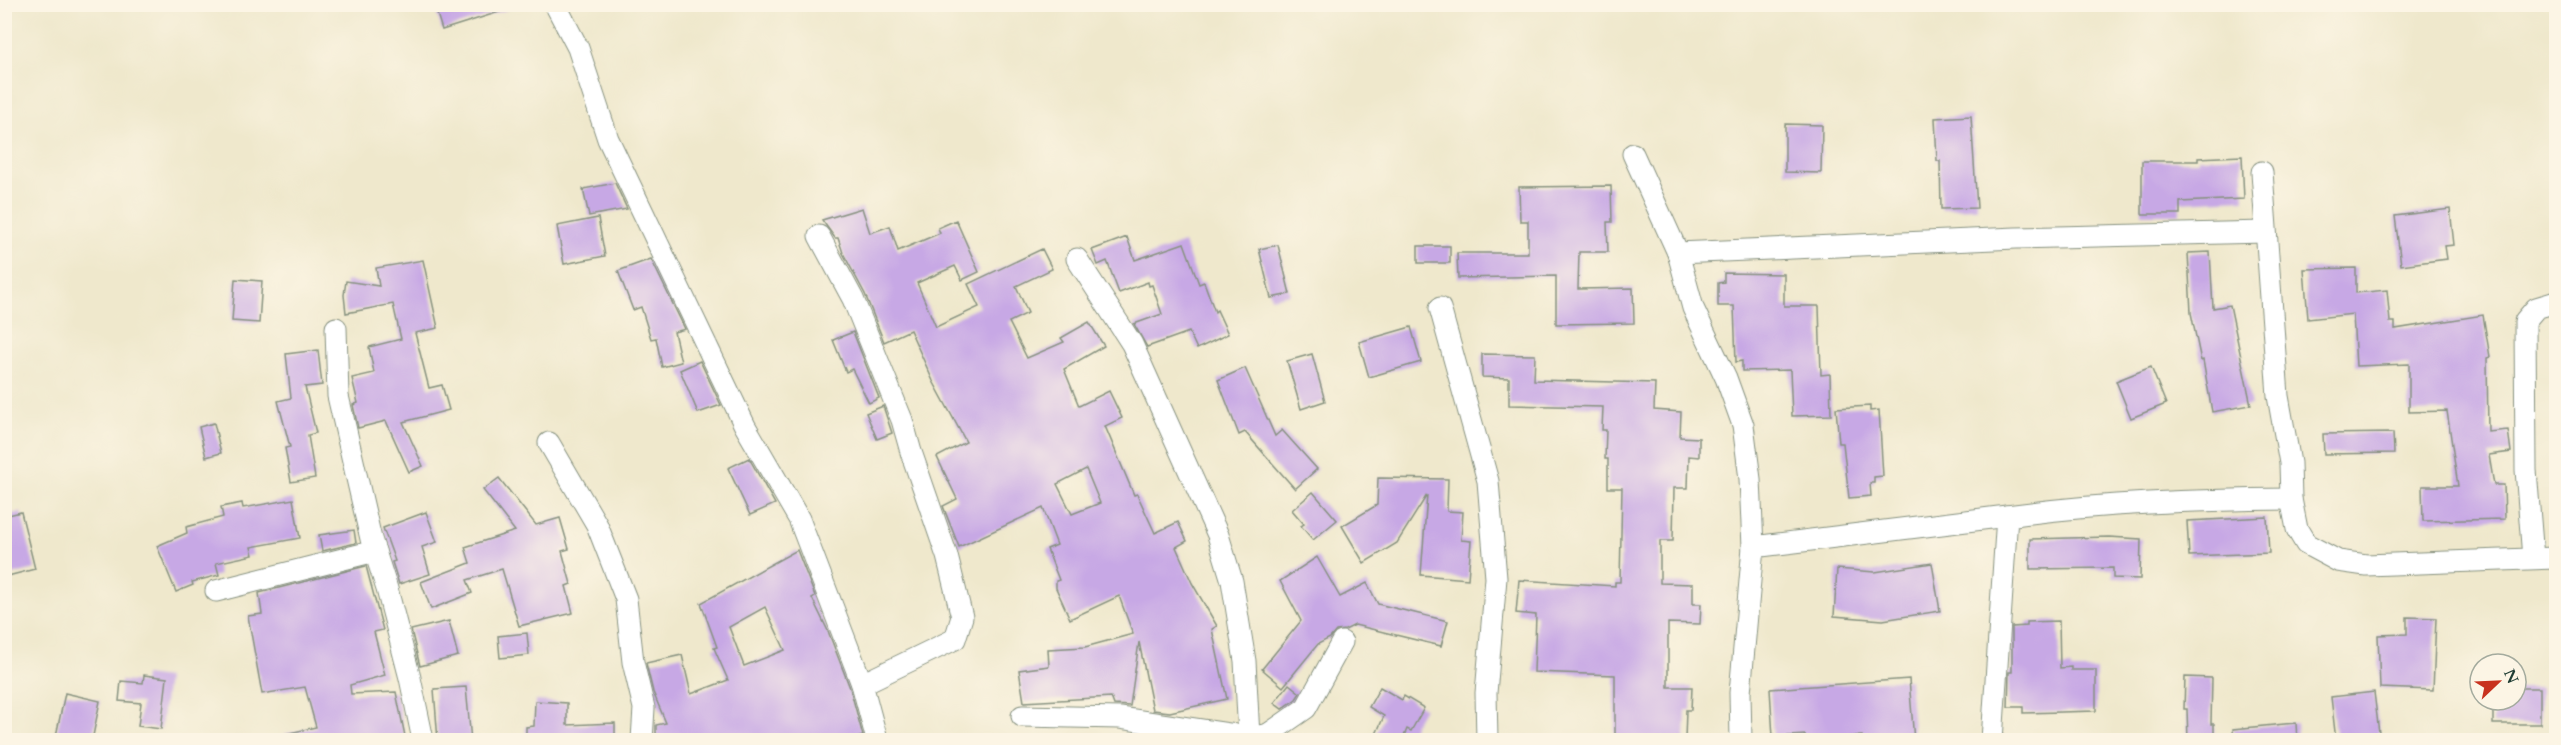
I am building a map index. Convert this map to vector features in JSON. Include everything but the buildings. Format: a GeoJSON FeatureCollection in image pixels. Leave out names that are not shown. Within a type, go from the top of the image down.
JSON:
{"type":"FeatureCollection","features":[{"type":"Feature","properties":{"kind":"street"},"geometry":{"type":"LineString","coordinates":[[555,4],[578,48],[608,140],[745,426],[799,519],[862,684],[877,741]]}},
{"type":"Feature","properties":{"kind":"street"},"geometry":{"type":"LineString","coordinates":[[1633,154],[1678,253],[1693,308],[1725,378],[1743,425],[1750,479],[1753,547],[1740,693],[1740,741]]}},
{"type":"Feature","properties":{"kind":"street"},"geometry":{"type":"LineString","coordinates":[[2262,172],[2278,396],[2290,464],[2291,500],[2297,529],[2306,544],[2338,561],[2366,565],[2556,558]]}},
{"type":"Feature","properties":{"kind":"street"},"geometry":{"type":"LineString","coordinates":[[1678,253],[2016,238],[2265,232]]}},
{"type":"Feature","properties":{"kind":"street"},"geometry":{"type":"LineString","coordinates":[[819,236],[854,299],[903,420],[911,452],[947,556],[962,617],[955,639],[862,684]]}},
{"type":"Feature","properties":{"kind":"street"},"geometry":{"type":"LineString","coordinates":[[1077,259],[1132,344],[1218,535],[1232,581],[1260,737]]}},
{"type":"Feature","properties":{"kind":"street"},"geometry":{"type":"LineString","coordinates":[[2533,558],[2526,470],[2525,321],[2536,308],[2556,302]]}},
{"type":"Feature","properties":{"kind":"street"},"geometry":{"type":"LineString","coordinates":[[1440,308],[1488,481],[1496,578],[1486,693],[1487,741]]}},
{"type":"Feature","properties":{"kind":"street"},"geometry":{"type":"LineString","coordinates":[[336,328],[338,396],[375,551],[410,678],[423,741]]}},
{"type":"Feature","properties":{"kind":"street"},"geometry":{"type":"LineString","coordinates":[[549,442],[597,525],[626,599],[633,662],[644,708],[642,741]]}},
{"type":"Feature","properties":{"kind":"street"},"geometry":{"type":"LineString","coordinates":[[1753,547],[2089,507],[2203,500],[2291,500]]}},
{"type":"Feature","properties":{"kind":"street"},"geometry":{"type":"LineString","coordinates":[[1992,741],[2007,516]]}},
{"type":"Feature","properties":{"kind":"street"},"geometry":{"type":"LineString","coordinates":[[216,591],[375,551]]}},
{"type":"Feature","properties":{"kind":"street"},"geometry":{"type":"LineString","coordinates":[[1022,716],[1120,718],[1260,737],[1306,708],[1342,642]]}}]}
